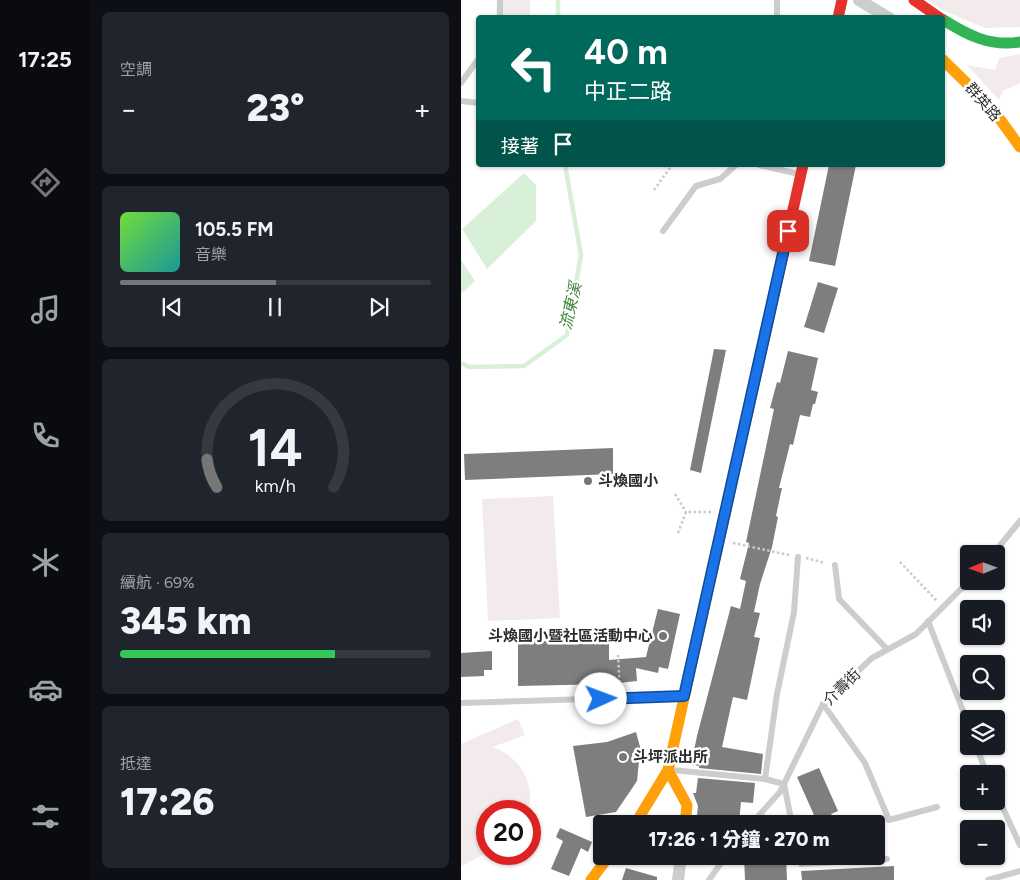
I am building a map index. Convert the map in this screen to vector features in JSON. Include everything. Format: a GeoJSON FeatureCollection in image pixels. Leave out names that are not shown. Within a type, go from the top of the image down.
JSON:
{"type":"FeatureCollection","features":[{"type":"Feature","properties":{"kind":"main road"},"geometry":{"type":"LineString","coordinates":[[839,15],[842,0]]}},
{"type":"Feature","properties":{"kind":"main road"},"geometry":{"type":"LineString","coordinates":[[914,0],[936,15]]}},
{"type":"Feature","properties":{"kind":"main road"},"geometry":{"type":"LineString","coordinates":[[945,21],[961,32],[982,42],[1012,44],[1020,42]]}},
{"type":"Feature","properties":{"kind":"main road","name":"群英路"},"geometry":{"type":"LineString","coordinates":[[945,62],[991,107],[1020,148]]}},
{"type":"Feature","properties":{"kind":"main road"},"geometry":{"type":"LineString","coordinates":[[640,815],[668,770],[802,170]]}},
{"type":"Feature","properties":{"kind":"main road"},"geometry":{"type":"LineString","coordinates":[[668,770],[687,804],[686,815]]}},
{"type":"Feature","properties":{"kind":"main road"},"geometry":{"type":"LineString","coordinates":[[591,880],[602,865]]}},
{"type":"Feature","properties":{"kind":"street"},"geometry":{"type":"LineString","coordinates":[[859,0],[884,15]]}},
{"type":"Feature","properties":{"kind":"street"},"geometry":{"type":"LineString","coordinates":[[678,880],[680,865]]}},
{"type":"Feature","properties":{"kind":"lane"},"geometry":{"type":"LineString","coordinates":[[500,0],[500,15]]}},
{"type":"Feature","properties":{"kind":"lane"},"geometry":{"type":"LineString","coordinates":[[777,0],[777,15]]}},
{"type":"Feature","properties":{"kind":"lane"},"geometry":{"type":"LineString","coordinates":[[461,83],[476,62]]}},
{"type":"Feature","properties":{"kind":"lane"},"geometry":{"type":"LineString","coordinates":[[461,101],[476,102]]}},
{"type":"Feature","properties":{"kind":"lane"},"geometry":{"type":"LineString","coordinates":[[663,231],[696,186],[720,179],[734,167]]}},
{"type":"Feature","properties":{"kind":"lane"},"geometry":{"type":"LineString","coordinates":[[776,167],[802,170]]}},
{"type":"Feature","properties":{"kind":"lane"},"geometry":{"type":"LineString","coordinates":[[1000,545],[1020,521]]}},
{"type":"Feature","properties":{"kind":"lane"},"geometry":{"type":"LineString","coordinates":[[765,779],[777,694],[794,612],[798,557]]}},
{"type":"Feature","properties":{"kind":"lane"},"geometry":{"type":"LineString","coordinates":[[835,565],[839,599],[887,649]]}},
{"type":"Feature","properties":{"kind":"lane","name":"介壽街"},"geometry":{"type":"LineString","coordinates":[[759,815],[780,792],[823,704],[872,658],[916,634],[960,590]]}},
{"type":"Feature","properties":{"kind":"lane"},"geometry":{"type":"LineString","coordinates":[[928,621],[963,710]]}},
{"type":"Feature","properties":{"kind":"lane"},"geometry":{"type":"LineString","coordinates":[[461,703],[684,696]]}},
{"type":"Feature","properties":{"kind":"lane"},"geometry":{"type":"LineString","coordinates":[[823,704],[865,764],[889,820],[937,807]]}},
{"type":"Feature","properties":{"kind":"lane"},"geometry":{"type":"LineString","coordinates":[[668,770],[765,779],[784,784],[790,815]]}},
{"type":"Feature","properties":{"kind":"lane"},"geometry":{"type":"LineString","coordinates":[[1004,810],[1020,845]]}},
{"type":"Feature","properties":{"kind":"lane"},"geometry":{"type":"LineString","coordinates":[[709,880],[719,865]]}},
{"type":"Feature","properties":{"kind":"lane"},"geometry":{"type":"LineString","coordinates":[[989,880],[1020,871]]}},
{"type":"Feature","properties":{"kind":"path"},"geometry":{"type":"LineString","coordinates":[[654,190],[671,167]]}},
{"type":"Feature","properties":{"kind":"path"},"geometry":{"type":"LineString","coordinates":[[675,494],[686,512]]}},
{"type":"Feature","properties":{"kind":"path"},"geometry":{"type":"LineString","coordinates":[[686,512],[709,511],[725,514]]}},
{"type":"Feature","properties":{"kind":"path"},"geometry":{"type":"LineString","coordinates":[[678,533],[686,512]]}},
{"type":"Feature","properties":{"kind":"path"},"geometry":{"type":"LineString","coordinates":[[719,540],[835,565]]}},
{"type":"Feature","properties":{"kind":"path"},"geometry":{"type":"LineString","coordinates":[[901,562],[943,607]]}},
{"type":"Feature","properties":{"kind":"path"},"geometry":{"type":"LineString","coordinates":[[618,655],[621,698]]}},
{"type":"Feature","properties":{"kind":"shaded area"},"geometry":{"type":"Polygon","coordinates":[[[497,0],[530,0],[530,15],[496,15],[497,0]]]}},
{"type":"Feature","properties":{"kind":"shaded area"},"geometry":{"type":"Polygon","coordinates":[[[927,0],[1020,0],[1020,27],[985,28],[944,11],[927,0]]]}},
{"type":"Feature","properties":{"kind":"shaded area"},"geometry":{"type":"Polygon","coordinates":[[[1020,54],[1020,83],[1003,91],[999,100],[967,65],[995,70],[999,58],[1020,54]]]}},
{"type":"Feature","properties":{"kind":"shaded area"},"geometry":{"type":"Polygon","coordinates":[[[524,173],[536,185],[536,221],[487,269],[462,229],[524,173]]]}},
{"type":"Feature","properties":{"kind":"shaded area"},"geometry":{"type":"Polygon","coordinates":[[[461,260],[475,281],[461,294],[461,260]]]}},
{"type":"Feature","properties":{"kind":"shaded area"},"geometry":{"type":"Polygon","coordinates":[[[553,496],[560,618],[488,621],[482,499],[553,496]]]}},
{"type":"Feature","properties":{"kind":"shaded area"},"geometry":{"type":"Polygon","coordinates":[[[518,719],[525,735],[493,747],[512,758],[524,772],[530,790],[530,800],[476,800],[476,858],[461,866],[461,744],[518,719]]]}},
{"type":"Feature","properties":{"kind":"building"},"geometry":{"type":"Polygon","coordinates":[[[829,167],[856,167],[835,266],[809,261],[829,167]]]}},
{"type":"Feature","properties":{"kind":"building"},"geometry":{"type":"Polygon","coordinates":[[[818,282],[838,288],[824,333],[804,327],[818,282]]]}},
{"type":"Feature","properties":{"kind":"building"},"geometry":{"type":"Polygon","coordinates":[[[714,349],[726,350],[701,473],[690,470],[714,349]]]}},
{"type":"Feature","properties":{"kind":"building"},"geometry":{"type":"Polygon","coordinates":[[[788,351],[818,358],[811,390],[818,392],[810,417],[800,415],[793,445],[790,444],[779,488],[782,488],[772,547],[760,584],[754,612],[760,613],[754,637],[760,638],[747,700],[733,697],[722,747],[763,754],[761,774],[699,768],[699,766],[691,765],[697,736],[731,606],[740,609],[746,581],[740,579],[749,543],[746,542],[774,409],[770,408],[777,382],[780,383],[788,351]]]}},
{"type":"Feature","properties":{"kind":"building"},"geometry":{"type":"Polygon","coordinates":[[[613,448],[613,474],[465,480],[464,454],[613,448]]]}},
{"type":"Feature","properties":{"kind":"building"},"geometry":{"type":"Polygon","coordinates":[[[658,609],[680,614],[668,669],[659,667],[658,673],[636,668],[637,681],[610,684],[518,686],[518,640],[609,638],[609,660],[646,657],[658,609]]]}},
{"type":"Feature","properties":{"kind":"building"},"geometry":{"type":"Polygon","coordinates":[[[492,651],[492,670],[484,670],[484,676],[461,677],[461,653],[492,651]]]}},
{"type":"Feature","properties":{"kind":"building"},"geometry":{"type":"Polygon","coordinates":[[[636,732],[643,758],[639,761],[637,781],[616,812],[586,817],[573,746],[607,742],[636,732]]]}},
{"type":"Feature","properties":{"kind":"building"},"geometry":{"type":"Polygon","coordinates":[[[819,768],[838,811],[832,815],[814,815],[797,777],[819,768]]]}},
{"type":"Feature","properties":{"kind":"building"},"geometry":{"type":"Polygon","coordinates":[[[698,778],[755,783],[753,803],[741,802],[740,815],[697,815],[698,806],[693,793],[696,793],[698,778]]]}},
{"type":"Feature","properties":{"kind":"building"},"geometry":{"type":"Polygon","coordinates":[[[560,828],[592,842],[588,852],[581,848],[569,876],[551,869],[563,841],[556,837],[560,828]]]}},
{"type":"Feature","properties":{"kind":"building"},"geometry":{"type":"Polygon","coordinates":[[[744,865],[786,865],[787,880],[745,880],[744,865]]]}},
{"type":"Feature","properties":{"kind":"building"},"geometry":{"type":"Polygon","coordinates":[[[894,866],[894,880],[802,880],[801,871],[894,866]]]}},
{"type":"Feature","properties":{"kind":"building"},"geometry":{"type":"Polygon","coordinates":[[[626,868],[657,877],[657,880],[622,880],[626,868]]]}},
{"type":"Feature","properties":{"kind":"waterway","name":"流東溪"},"geometry":{"type":"LineString","coordinates":[[558,0],[558,15]]}},
{"type":"Feature","properties":{"kind":"waterway","name":"流東溪"},"geometry":{"type":"LineString","coordinates":[[461,363],[469,367],[524,366],[567,335],[581,255],[565,167]]}},
{"type":"Feature","properties":{"kind":"traffic: fast"},"geometry":{"type":"LineString","coordinates":[[945,21],[970,35],[989,41],[999,43],[1020,42]]}},
{"type":"Feature","properties":{"kind":"traffic: slow"},"geometry":{"type":"LineString","coordinates":[[945,62],[991,107],[1020,147]]}},
{"type":"Feature","properties":{"kind":"traffic: slow"},"geometry":{"type":"LineString","coordinates":[[640,815],[668,770],[745,424]]}},
{"type":"Feature","properties":{"kind":"traffic: slow"},"geometry":{"type":"LineString","coordinates":[[668,770],[687,805],[686,815]]}},
{"type":"Feature","properties":{"kind":"traffic: slow"},"geometry":{"type":"LineString","coordinates":[[591,880],[602,865]]}},
{"type":"Feature","properties":{"kind":"traffic: jam"},"geometry":{"type":"LineString","coordinates":[[839,15],[842,0]]}},
{"type":"Feature","properties":{"kind":"traffic: jam"},"geometry":{"type":"LineString","coordinates":[[914,0],[936,15]]}},
{"type":"Feature","properties":{"kind":"traffic: jam"},"geometry":{"type":"LineString","coordinates":[[745,424],[803,167]]}},
{"type":"Feature","properties":{"kind":"place","name":"斗煥國小"},"geometry":{"type":"Point","coordinates":[588,481]}},
{"type":"Feature","properties":{"kind":"place","name":"斗煥國小暨社區活動中心"},"geometry":{"type":"Point","coordinates":[663,636]}},
{"type":"Feature","properties":{"kind":"place","name":"斗坪派出所"},"geometry":{"type":"Point","coordinates":[623,757]}},
{"type":"Feature","properties":{"kind":"route"},"geometry":{"type":"LineString","coordinates":[[601,699],[684,696],[788,231]]}}]}
